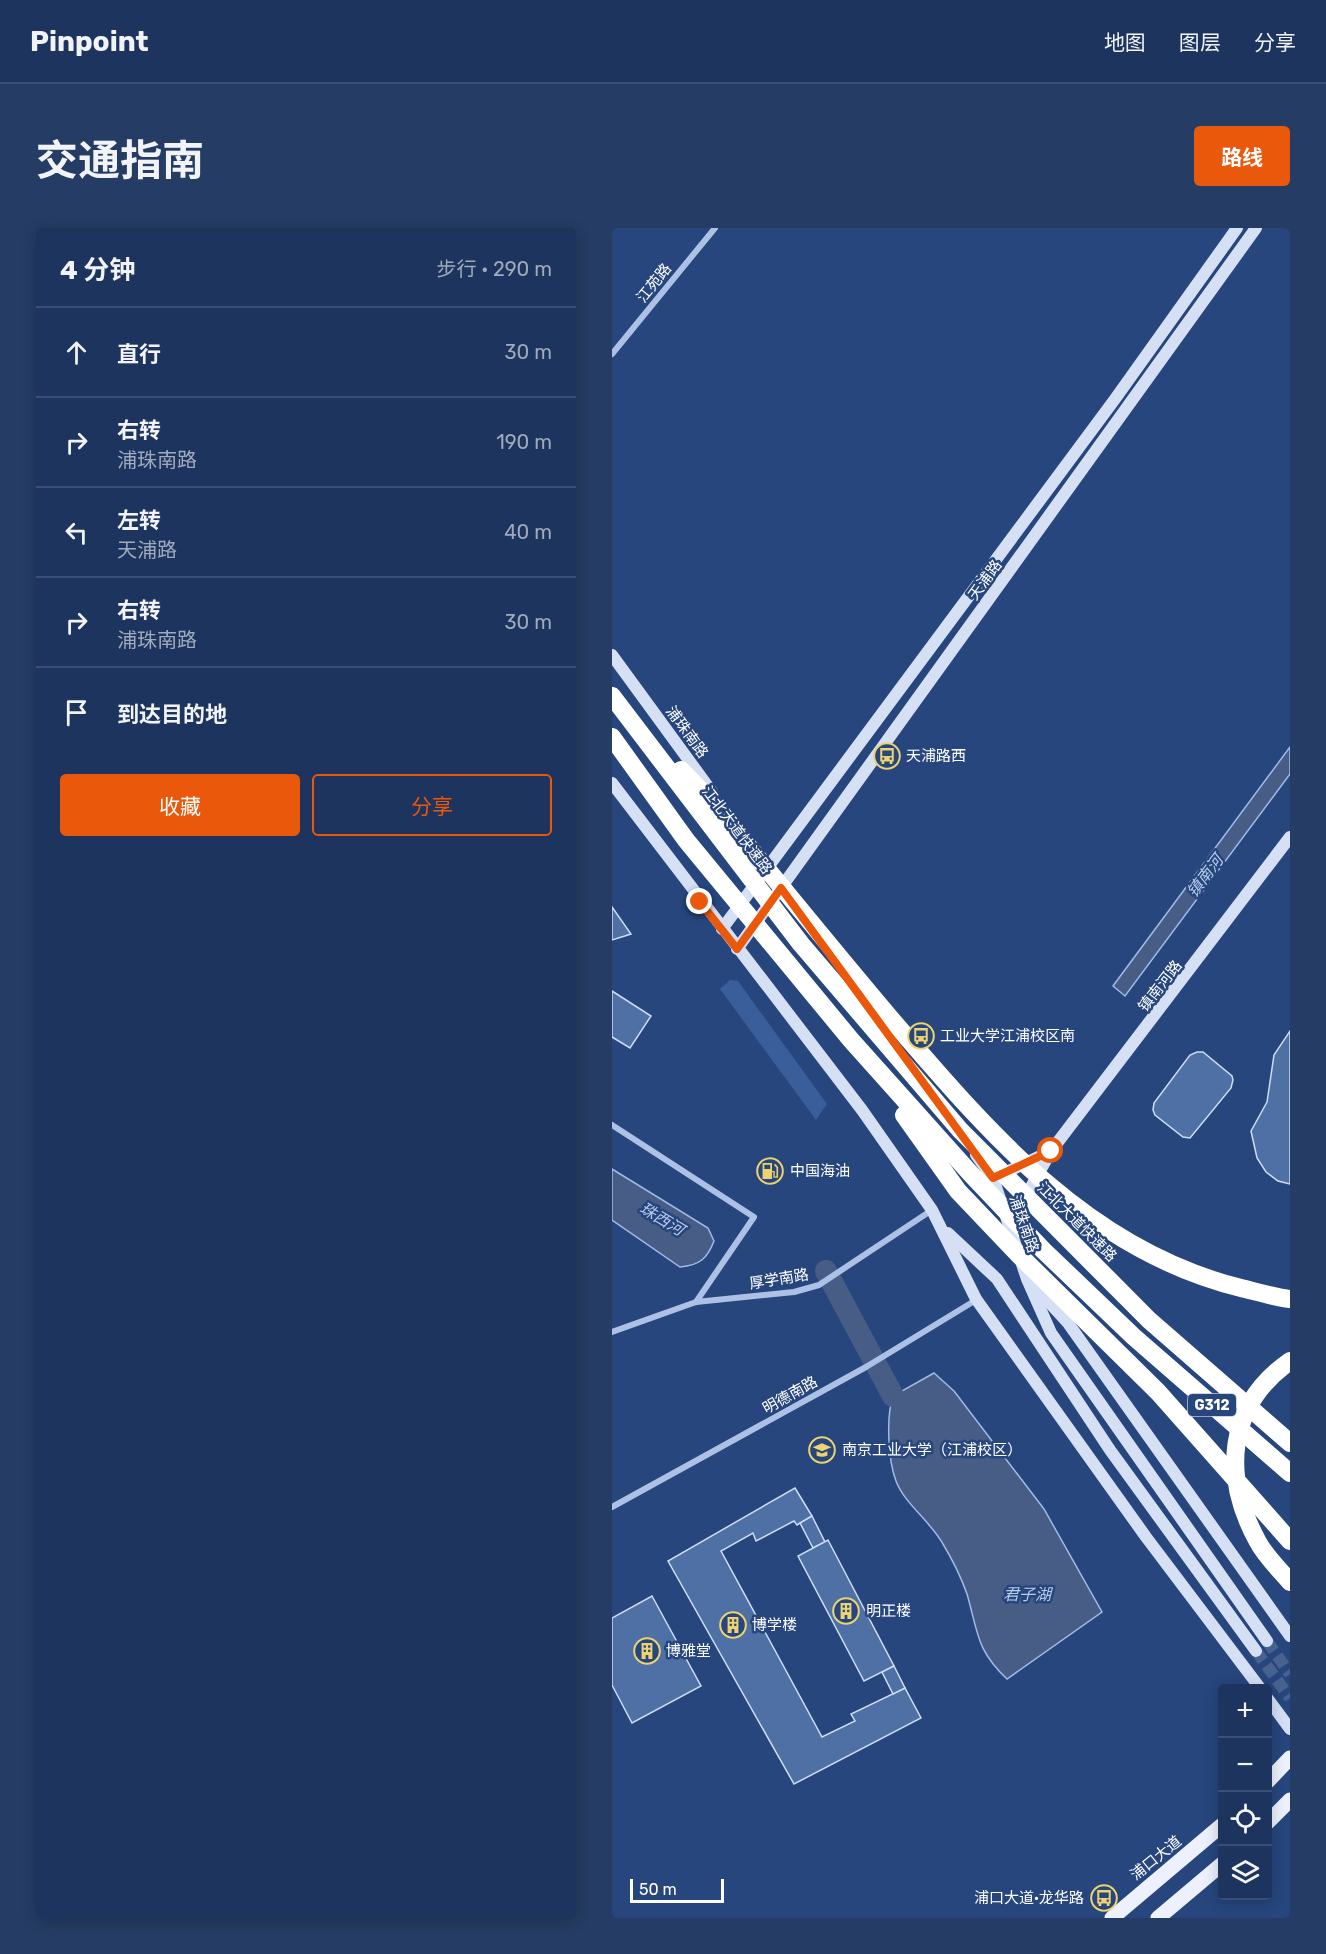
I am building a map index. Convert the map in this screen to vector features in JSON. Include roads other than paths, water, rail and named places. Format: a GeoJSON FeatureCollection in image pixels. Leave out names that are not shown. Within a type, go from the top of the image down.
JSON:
{"type":"FeatureCollection","features":[{"type":"Feature","properties":{"kind":"highway"},"geometry":{"type":"LineString","coordinates":[[617,703],[712,803],[924,1057],[1009,1149],[1060,1197],[1117,1237],[1164,1263],[1215,1281],[1290,1299]]}},
{"type":"Feature","properties":{"kind":"highway","name":"江北大道快速路"},"geometry":{"type":"LineString","coordinates":[[617,703],[801,944],[960,1131],[1149,1320],[1290,1443]]}},
{"type":"Feature","properties":{"kind":"highway","name":"G312"},"geometry":{"type":"LineString","coordinates":[[612,737],[686,840],[851,1040],[1043,1250],[1134,1337],[1290,1473]]}},
{"type":"Feature","properties":{"kind":"highway"},"geometry":{"type":"LineString","coordinates":[[851,1040],[958,1191],[1158,1392],[1290,1541]]}},
{"type":"Feature","properties":{"kind":"highway"},"geometry":{"type":"LineString","coordinates":[[1290,1361],[1269,1377],[1256,1392],[1237,1436],[1234,1458],[1236,1488],[1249,1523],[1259,1544],[1290,1582]]}},
{"type":"Feature","properties":{"kind":"main road"},"geometry":{"type":"LineString","coordinates":[[1272,1777],[1290,1758]]}},
{"type":"Feature","properties":{"kind":"main road"},"geometry":{"type":"LineString","coordinates":[[1272,1818],[1290,1800]]}},
{"type":"Feature","properties":{"kind":"main road","name":"浦口大道"},"geometry":{"type":"LineString","coordinates":[[1112,1918],[1218,1828]]}},
{"type":"Feature","properties":{"kind":"main road"},"geometry":{"type":"LineString","coordinates":[[1158,1918],[1218,1867]]}},
{"type":"Feature","properties":{"kind":"street","name":"江苑路"},"geometry":{"type":"LineString","coordinates":[[612,354],[715,228]]}},
{"type":"Feature","properties":{"kind":"street"},"geometry":{"type":"LineString","coordinates":[[722,929],[1108,409],[1237,228]]}},
{"type":"Feature","properties":{"kind":"street","name":"天浦路"},"geometry":{"type":"LineString","coordinates":[[737,949],[1256,228]]}},
{"type":"Feature","properties":{"kind":"street","name":"浦珠南路"},"geometry":{"type":"LineString","coordinates":[[612,655],[993,1178],[1027,1279],[1051,1333],[1267,1641]]}},
{"type":"Feature","properties":{"kind":"street"},"geometry":{"type":"LineString","coordinates":[[612,783],[862,1110],[943,1228],[976,1299],[1146,1537],[1256,1684]]}},
{"type":"Feature","properties":{"kind":"street","name":"镇南河路"},"geometry":{"type":"LineString","coordinates":[[1009,1226],[1051,1151],[1290,837]]}},
{"type":"Feature","properties":{"kind":"street"},"geometry":{"type":"LineString","coordinates":[[612,1125],[754,1217],[696,1302]]}},
{"type":"Feature","properties":{"kind":"street"},"geometry":{"type":"LineString","coordinates":[[993,1178],[1051,1151]]}},
{"type":"Feature","properties":{"kind":"street","name":"厚学南路"},"geometry":{"type":"LineString","coordinates":[[612,1332],[696,1302],[794,1292],[819,1285],[932,1210]]}},
{"type":"Feature","properties":{"kind":"street"},"geometry":{"type":"LineString","coordinates":[[943,1228],[997,1279],[1110,1450],[1257,1651]]}},
{"type":"Feature","properties":{"kind":"street","name":"浦珠南路"},"geometry":{"type":"LineString","coordinates":[[1027,1279],[1068,1323],[1290,1636]]}},
{"type":"Feature","properties":{"kind":"street","name":"明德南路"},"geometry":{"type":"LineString","coordinates":[[612,1508],[866,1366],[976,1299]]}},
{"type":"Feature","properties":{"kind":"street"},"geometry":{"type":"LineString","coordinates":[[1272,1704],[1290,1729]]}},
{"type":"Feature","properties":{"kind":"water","name":"镇南河"},"geometry":{"type":"Polygon","coordinates":[[[1290,747],[1290,774],[1125,996],[1113,986],[1290,747]]]}},
{"type":"Feature","properties":{"kind":"water","name":"珠西河"},"geometry":{"type":"Polygon","coordinates":[[[612,1169],[708,1228],[714,1241],[705,1257],[693,1265],[680,1267],[612,1220],[612,1169]]]}},
{"type":"Feature","properties":{"kind":"water","name":"君子湖"},"geometry":{"type":"Polygon","coordinates":[[[934,1373],[954,1391],[1044,1509],[1102,1612],[1007,1679],[989,1659],[984,1649],[976,1630],[967,1594],[950,1556],[938,1536],[905,1497],[893,1472],[889,1427],[893,1396],[934,1373]]]}},
{"type":"Feature","properties":{"kind":"waterway"},"geometry":{"type":"LineString","coordinates":[[826,1271],[893,1396]]}},
{"type":"Feature","properties":{"kind":"tunnel"},"geometry":{"type":"LineString","coordinates":[[1267,1641],[1290,1674]]}},
{"type":"Feature","properties":{"kind":"tunnel"},"geometry":{"type":"LineString","coordinates":[[1256,1651],[1290,1698]]}},
{"type":"Feature","properties":{"kind":"place","name":"天浦路西"},"geometry":{"type":"Point","coordinates":[887,756]}},
{"type":"Feature","properties":{"kind":"place","name":"工业大学江浦校区南"},"geometry":{"type":"Point","coordinates":[921,1036]}},
{"type":"Feature","properties":{"kind":"place","name":"中国海油"},"geometry":{"type":"Point","coordinates":[770,1171]}},
{"type":"Feature","properties":{"kind":"place","name":"南京工业大学（江浦校区）"},"geometry":{"type":"Point","coordinates":[822,1450]}},
{"type":"Feature","properties":{"kind":"place","name":"明正楼"},"geometry":{"type":"Point","coordinates":[846,1611]}},
{"type":"Feature","properties":{"kind":"place","name":"博学楼"},"geometry":{"type":"Point","coordinates":[733,1625]}},
{"type":"Feature","properties":{"kind":"place","name":"博雅堂"},"geometry":{"type":"Point","coordinates":[647,1651]}},
{"type":"Feature","properties":{"kind":"place","name":"浦口大道·龙华路"},"geometry":{"type":"Point","coordinates":[1104,1898]}}]}
